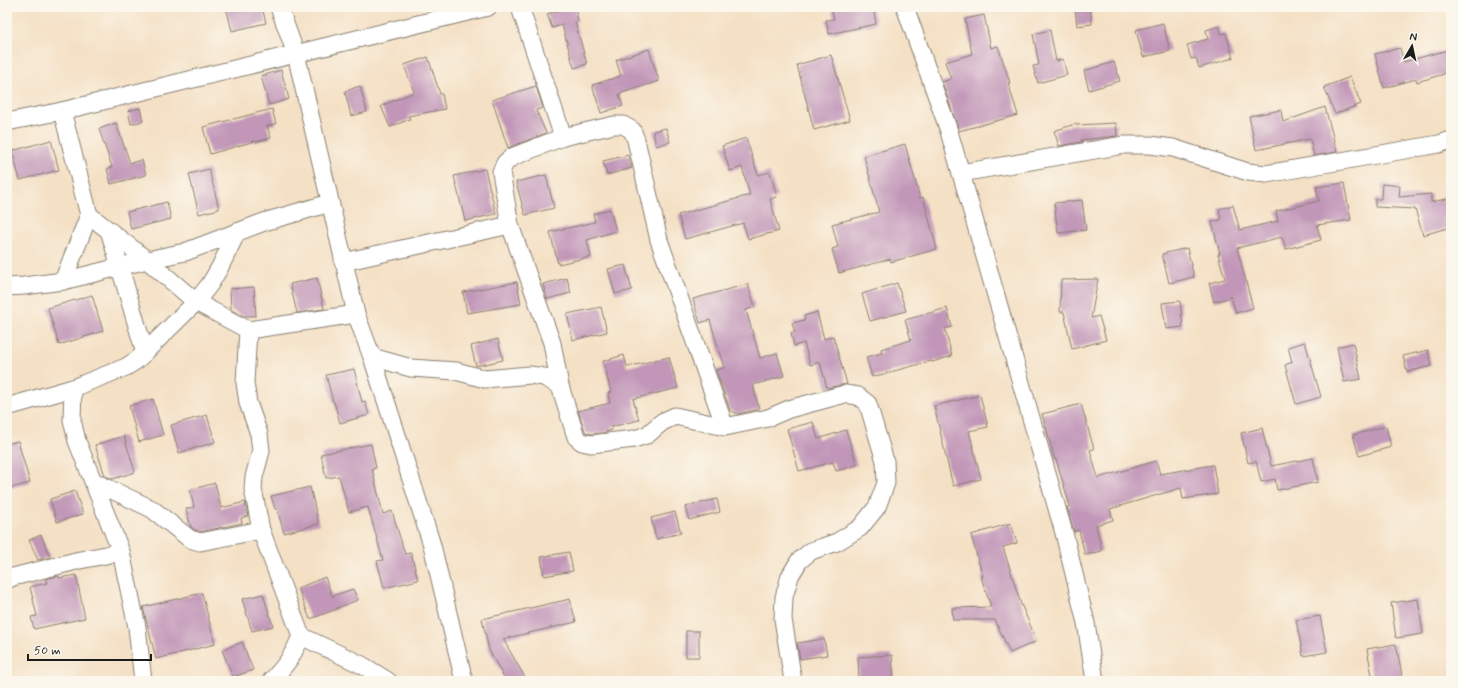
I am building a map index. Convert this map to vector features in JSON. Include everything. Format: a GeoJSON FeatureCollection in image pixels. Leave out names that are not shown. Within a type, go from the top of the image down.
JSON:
{"type":"FeatureCollection","features":[{"type":"Feature","properties":{"kind":"street"},"geometry":{"type":"LineString","coordinates":[[279,7],[296,54],[356,314],[372,357],[432,545],[464,681]]}},
{"type":"Feature","properties":{"kind":"street"},"geometry":{"type":"LineString","coordinates":[[7,122],[62,112],[488,7]]}},
{"type":"Feature","properties":{"kind":"street"},"geometry":{"type":"LineString","coordinates":[[520,7],[563,137]]}},
{"type":"Feature","properties":{"kind":"street"},"geometry":{"type":"LineString","coordinates":[[905,7],[948,128],[1064,533],[1086,623],[1095,681]]}},
{"type":"Feature","properties":{"kind":"street"},"geometry":{"type":"LineString","coordinates":[[62,112],[89,215],[63,281]]}},
{"type":"Feature","properties":{"kind":"street"},"geometry":{"type":"LineString","coordinates":[[725,426],[659,240],[636,140],[632,130],[623,125],[614,125],[563,137],[512,157],[505,163],[501,172],[510,225],[552,343],[560,386],[576,437],[582,442],[591,444],[634,439],[647,435],[662,422],[675,416],[725,426],[768,418],[790,409],[845,394],[858,396],[868,404],[885,461],[886,483],[877,507],[860,528],[837,542],[811,551],[799,562],[790,576],[784,598],[783,619],[793,681]]}},
{"type":"Feature","properties":{"kind":"street"},"geometry":{"type":"LineString","coordinates":[[961,173],[1124,145],[1150,144],[1173,148],[1248,172],[1266,174],[1439,144],[1451,140]]}},
{"type":"Feature","properties":{"kind":"street"},"geometry":{"type":"LineString","coordinates":[[7,287],[63,281],[185,252],[264,222],[330,203]]}},
{"type":"Feature","properties":{"kind":"street"},"geometry":{"type":"LineString","coordinates":[[89,215],[147,260],[196,302],[248,330],[356,314]]}},
{"type":"Feature","properties":{"kind":"street"},"geometry":{"type":"LineString","coordinates":[[343,262],[510,225]]}},
{"type":"Feature","properties":{"kind":"street"},"geometry":{"type":"LineString","coordinates":[[108,230],[144,353]]}},
{"type":"Feature","properties":{"kind":"street"},"geometry":{"type":"LineString","coordinates":[[7,407],[73,388],[126,367],[137,360],[196,302],[217,273],[237,232]]}},
{"type":"Feature","properties":{"kind":"street"},"geometry":{"type":"LineString","coordinates":[[248,330],[245,383],[248,403],[259,434],[261,451],[254,477],[253,489],[261,530],[301,636],[294,653],[287,664],[271,681]]}},
{"type":"Feature","properties":{"kind":"street"},"geometry":{"type":"LineString","coordinates":[[372,357],[411,368],[456,372],[485,379],[530,375],[544,377],[560,386]]}},
{"type":"Feature","properties":{"kind":"street"},"geometry":{"type":"LineString","coordinates":[[73,388],[72,420],[77,441],[121,552],[138,627],[143,681]]}},
{"type":"Feature","properties":{"kind":"street"},"geometry":{"type":"LineString","coordinates":[[93,481],[152,509],[190,539],[200,542],[261,530]]}},
{"type":"Feature","properties":{"kind":"street"},"geometry":{"type":"LineString","coordinates":[[7,580],[13,577],[80,560],[121,552]]}},
{"type":"Feature","properties":{"kind":"street"},"geometry":{"type":"LineString","coordinates":[[301,636],[362,665],[388,681]]}},
{"type":"Feature","properties":{"kind":"building"},"geometry":{"type":"Polygon","coordinates":[[[226,7],[262,7],[266,23],[232,31],[226,7]]]}},
{"type":"Feature","properties":{"kind":"building"},"geometry":{"type":"Polygon","coordinates":[[[575,7],[578,21],[575,22],[587,64],[574,68],[562,25],[552,28],[547,14],[575,7]]]}},
{"type":"Feature","properties":{"kind":"building"},"geometry":{"type":"Polygon","coordinates":[[[831,7],[873,7],[876,24],[829,34],[826,20],[834,19],[831,7]]]}},
{"type":"Feature","properties":{"kind":"building"},"geometry":{"type":"Polygon","coordinates":[[[1075,7],[1090,7],[1092,24],[1077,26],[1075,7]]]}},
{"type":"Feature","properties":{"kind":"building"},"geometry":{"type":"Polygon","coordinates":[[[984,15],[991,48],[998,46],[1010,83],[1008,83],[1018,115],[959,131],[942,82],[951,79],[945,62],[972,54],[965,19],[984,15]]]}},
{"type":"Feature","properties":{"kind":"building"},"geometry":{"type":"Polygon","coordinates":[[[1163,23],[1170,51],[1143,57],[1136,30],[1163,23]]]}},
{"type":"Feature","properties":{"kind":"building"},"geometry":{"type":"Polygon","coordinates":[[[1219,26],[1221,34],[1226,33],[1233,58],[1199,68],[1196,58],[1191,59],[1187,45],[1208,39],[1206,30],[1219,26]]]}},
{"type":"Feature","properties":{"kind":"building"},"geometry":{"type":"Polygon","coordinates":[[[1050,30],[1056,61],[1063,59],[1067,75],[1038,83],[1033,66],[1039,65],[1033,34],[1050,30]]]}},
{"type":"Feature","properties":{"kind":"building"},"geometry":{"type":"Polygon","coordinates":[[[1400,48],[1404,62],[1451,49],[1451,69],[1444,71],[1444,74],[1417,82],[1416,79],[1384,88],[1375,54],[1400,48]]]}},
{"type":"Feature","properties":{"kind":"building"},"geometry":{"type":"Polygon","coordinates":[[[649,49],[659,81],[619,94],[623,106],[601,113],[592,85],[621,76],[616,60],[649,49]]]}},
{"type":"Feature","properties":{"kind":"building"},"geometry":{"type":"Polygon","coordinates":[[[831,55],[850,120],[814,130],[797,65],[831,55]]]}},
{"type":"Feature","properties":{"kind":"building"},"geometry":{"type":"Polygon","coordinates":[[[428,57],[440,94],[442,94],[445,109],[408,116],[410,119],[390,127],[381,106],[414,92],[404,65],[428,57]]]}},
{"type":"Feature","properties":{"kind":"building"},"geometry":{"type":"Polygon","coordinates":[[[1114,62],[1120,81],[1089,90],[1084,71],[1114,62]]]}},
{"type":"Feature","properties":{"kind":"building"},"geometry":{"type":"Polygon","coordinates":[[[281,70],[289,99],[269,105],[261,76],[281,70]]]}},
{"type":"Feature","properties":{"kind":"building"},"geometry":{"type":"Polygon","coordinates":[[[1350,77],[1361,104],[1335,114],[1324,87],[1350,77]]]}},
{"type":"Feature","properties":{"kind":"building"},"geometry":{"type":"Polygon","coordinates":[[[360,86],[367,112],[351,116],[345,91],[360,86]]]}},
{"type":"Feature","properties":{"kind":"building"},"geometry":{"type":"Polygon","coordinates":[[[536,86],[543,108],[536,110],[546,133],[508,148],[492,100],[536,86]]]}},
{"type":"Feature","properties":{"kind":"building"},"geometry":{"type":"Polygon","coordinates":[[[1325,107],[1337,152],[1314,156],[1310,139],[1256,150],[1249,116],[1281,110],[1283,122],[1325,107]]]}},
{"type":"Feature","properties":{"kind":"building"},"geometry":{"type":"Polygon","coordinates":[[[140,108],[143,121],[131,124],[128,111],[140,108]]]}},
{"type":"Feature","properties":{"kind":"building"},"geometry":{"type":"Polygon","coordinates":[[[272,109],[276,124],[267,126],[271,138],[210,154],[203,127],[272,109]]]}},
{"type":"Feature","properties":{"kind":"building"},"geometry":{"type":"Polygon","coordinates":[[[116,123],[130,163],[142,160],[146,175],[111,184],[107,169],[112,167],[99,129],[116,123]]]}},
{"type":"Feature","properties":{"kind":"building"},"geometry":{"type":"Polygon","coordinates":[[[1116,123],[1117,136],[1081,140],[1082,142],[1059,146],[1054,131],[1075,124],[1116,123]]]}},
{"type":"Feature","properties":{"kind":"building"},"geometry":{"type":"Polygon","coordinates":[[[666,128],[670,142],[656,146],[653,131],[666,128]]]}},
{"type":"Feature","properties":{"kind":"building"},"geometry":{"type":"Polygon","coordinates":[[[746,138],[758,175],[770,172],[777,197],[770,199],[779,231],[748,239],[743,223],[685,239],[678,215],[750,195],[742,167],[730,171],[722,146],[746,138]]]}},
{"type":"Feature","properties":{"kind":"building"},"geometry":{"type":"Polygon","coordinates":[[[51,140],[59,170],[20,180],[12,151],[51,140]]]}},
{"type":"Feature","properties":{"kind":"building"},"geometry":{"type":"Polygon","coordinates":[[[905,144],[920,198],[923,197],[937,249],[891,262],[890,259],[839,273],[832,249],[838,247],[832,224],[879,212],[864,156],[905,144]]]}},
{"type":"Feature","properties":{"kind":"building"},"geometry":{"type":"Polygon","coordinates":[[[628,155],[632,168],[607,175],[603,161],[628,155]]]}},
{"type":"Feature","properties":{"kind":"building"},"geometry":{"type":"Polygon","coordinates":[[[209,169],[219,209],[199,214],[189,174],[209,169]]]}},
{"type":"Feature","properties":{"kind":"building"},"geometry":{"type":"Polygon","coordinates":[[[485,169],[496,214],[465,221],[454,176],[485,169]]]}},
{"type":"Feature","properties":{"kind":"building"},"geometry":{"type":"Polygon","coordinates":[[[546,175],[554,208],[525,215],[516,182],[546,175]]]}},
{"type":"Feature","properties":{"kind":"building"},"geometry":{"type":"Polygon","coordinates":[[[1344,183],[1351,220],[1317,225],[1321,240],[1286,249],[1282,237],[1237,248],[1253,308],[1236,313],[1231,297],[1214,302],[1209,283],[1225,279],[1218,254],[1220,254],[1212,222],[1221,220],[1219,209],[1233,205],[1240,230],[1278,221],[1276,211],[1319,201],[1316,187],[1344,183]]]}},
{"type":"Feature","properties":{"kind":"building"},"geometry":{"type":"Polygon","coordinates":[[[1382,184],[1400,186],[1399,197],[1431,194],[1431,202],[1451,198],[1451,227],[1423,235],[1415,209],[1375,207],[1375,199],[1381,199],[1382,184]]]}},
{"type":"Feature","properties":{"kind":"building"},"geometry":{"type":"Polygon","coordinates":[[[1082,200],[1086,230],[1058,233],[1054,203],[1082,200]]]}},
{"type":"Feature","properties":{"kind":"building"},"geometry":{"type":"Polygon","coordinates":[[[167,202],[171,219],[131,229],[127,212],[167,202]]]}},
{"type":"Feature","properties":{"kind":"building"},"geometry":{"type":"Polygon","coordinates":[[[610,209],[616,231],[587,240],[591,257],[558,264],[550,232],[595,222],[593,214],[610,209]]]}},
{"type":"Feature","properties":{"kind":"building"},"geometry":{"type":"Polygon","coordinates":[[[1187,248],[1194,277],[1169,283],[1162,254],[1187,248]]]}},
{"type":"Feature","properties":{"kind":"building"},"geometry":{"type":"Polygon","coordinates":[[[625,265],[632,290],[615,294],[608,269],[625,265]]]}},
{"type":"Feature","properties":{"kind":"building"},"geometry":{"type":"Polygon","coordinates":[[[317,278],[324,309],[297,313],[290,284],[317,278]]]}},
{"type":"Feature","properties":{"kind":"building"},"geometry":{"type":"Polygon","coordinates":[[[567,278],[571,293],[547,299],[543,284],[567,278]]]}},
{"type":"Feature","properties":{"kind":"building"},"geometry":{"type":"Polygon","coordinates":[[[1098,279],[1091,318],[1099,316],[1106,340],[1072,349],[1064,312],[1060,312],[1061,280],[1098,279]]]}},
{"type":"Feature","properties":{"kind":"building"},"geometry":{"type":"Polygon","coordinates":[[[517,282],[521,304],[467,313],[463,292],[517,282]]]}},
{"type":"Feature","properties":{"kind":"building"},"geometry":{"type":"Polygon","coordinates":[[[897,283],[906,311],[870,321],[862,294],[897,283]]]}},
{"type":"Feature","properties":{"kind":"building"},"geometry":{"type":"Polygon","coordinates":[[[748,284],[755,307],[746,310],[760,358],[777,353],[784,376],[753,385],[759,409],[738,414],[730,410],[716,370],[724,368],[710,320],[700,323],[693,299],[748,284]]]}},
{"type":"Feature","properties":{"kind":"building"},"geometry":{"type":"Polygon","coordinates":[[[254,287],[256,316],[243,316],[231,310],[230,289],[254,287]]]}},
{"type":"Feature","properties":{"kind":"building"},"geometry":{"type":"Polygon","coordinates":[[[92,295],[103,331],[59,345],[48,308],[92,295]]]}},
{"type":"Feature","properties":{"kind":"building"},"geometry":{"type":"Polygon","coordinates":[[[1180,301],[1183,327],[1166,329],[1162,303],[1180,301]]]}},
{"type":"Feature","properties":{"kind":"building"},"geometry":{"type":"Polygon","coordinates":[[[601,307],[607,332],[573,340],[567,314],[601,307]]]}},
{"type":"Feature","properties":{"kind":"building"},"geometry":{"type":"Polygon","coordinates":[[[947,308],[952,327],[945,329],[952,356],[872,377],[866,357],[882,353],[881,349],[911,340],[905,320],[947,308]]]}},
{"type":"Feature","properties":{"kind":"building"},"geometry":{"type":"Polygon","coordinates":[[[817,312],[824,339],[833,336],[847,384],[827,388],[820,362],[810,365],[804,343],[794,346],[791,333],[795,332],[792,323],[805,320],[804,316],[817,312]]]}},
{"type":"Feature","properties":{"kind":"building"},"geometry":{"type":"Polygon","coordinates":[[[498,339],[503,360],[476,366],[471,346],[498,339]]]}},
{"type":"Feature","properties":{"kind":"building"},"geometry":{"type":"Polygon","coordinates":[[[1305,342],[1321,397],[1296,404],[1285,365],[1292,362],[1288,347],[1305,342]]]}},
{"type":"Feature","properties":{"kind":"building"},"geometry":{"type":"Polygon","coordinates":[[[1353,343],[1361,379],[1344,382],[1337,347],[1353,343]]]}},
{"type":"Feature","properties":{"kind":"building"},"geometry":{"type":"Polygon","coordinates":[[[1428,350],[1432,366],[1407,372],[1403,356],[1428,350]]]}},
{"type":"Feature","properties":{"kind":"building"},"geometry":{"type":"Polygon","coordinates":[[[624,355],[627,367],[669,357],[678,388],[633,399],[639,420],[611,427],[612,430],[603,433],[587,433],[578,411],[610,403],[608,393],[611,392],[603,361],[624,355]]]}},
{"type":"Feature","properties":{"kind":"building"},"geometry":{"type":"Polygon","coordinates":[[[354,369],[362,402],[365,401],[369,415],[340,423],[326,375],[354,369]]]}},
{"type":"Feature","properties":{"kind":"building"},"geometry":{"type":"Polygon","coordinates":[[[980,395],[988,427],[969,431],[981,479],[953,486],[934,406],[980,395]]]}},
{"type":"Feature","properties":{"kind":"building"},"geometry":{"type":"Polygon","coordinates":[[[153,399],[163,435],[139,442],[129,406],[153,399]]]}},
{"type":"Feature","properties":{"kind":"building"},"geometry":{"type":"Polygon","coordinates":[[[1081,404],[1094,449],[1090,450],[1098,478],[1156,461],[1160,474],[1213,465],[1218,494],[1183,499],[1181,488],[1110,509],[1113,520],[1096,525],[1102,551],[1085,555],[1079,530],[1074,532],[1067,507],[1070,506],[1042,414],[1081,404]]]}},
{"type":"Feature","properties":{"kind":"building"},"geometry":{"type":"Polygon","coordinates":[[[207,415],[215,442],[179,453],[171,425],[207,415]]]}},
{"type":"Feature","properties":{"kind":"building"},"geometry":{"type":"Polygon","coordinates":[[[813,422],[818,439],[846,430],[857,465],[836,471],[833,462],[799,471],[787,429],[813,422]]]}},
{"type":"Feature","properties":{"kind":"building"},"geometry":{"type":"Polygon","coordinates":[[[1386,426],[1391,447],[1359,456],[1353,435],[1386,426]]]}},
{"type":"Feature","properties":{"kind":"building"},"geometry":{"type":"Polygon","coordinates":[[[1262,428],[1271,466],[1313,458],[1318,482],[1277,490],[1275,479],[1261,482],[1256,461],[1248,463],[1241,433],[1262,428]]]}},
{"type":"Feature","properties":{"kind":"building"},"geometry":{"type":"Polygon","coordinates":[[[124,436],[135,472],[113,479],[105,476],[95,445],[124,436]]]}},
{"type":"Feature","properties":{"kind":"building"},"geometry":{"type":"Polygon","coordinates":[[[18,441],[30,483],[7,489],[7,444],[18,441]]]}},
{"type":"Feature","properties":{"kind":"building"},"geometry":{"type":"Polygon","coordinates":[[[371,444],[376,468],[372,469],[383,514],[392,511],[405,554],[411,553],[418,580],[384,588],[377,561],[383,560],[368,507],[349,512],[339,476],[326,478],[321,454],[371,444]]]}},
{"type":"Feature","properties":{"kind":"building"},"geometry":{"type":"Polygon","coordinates":[[[215,483],[221,508],[245,502],[248,516],[241,518],[242,523],[200,532],[191,527],[186,509],[194,507],[190,490],[215,483]]]}},
{"type":"Feature","properties":{"kind":"building"},"geometry":{"type":"Polygon","coordinates":[[[310,487],[319,524],[284,533],[277,509],[275,509],[271,496],[310,487]]]}},
{"type":"Feature","properties":{"kind":"building"},"geometry":{"type":"Polygon","coordinates":[[[75,491],[83,514],[57,522],[50,499],[75,491]]]}},
{"type":"Feature","properties":{"kind":"building"},"geometry":{"type":"Polygon","coordinates":[[[717,499],[720,512],[689,520],[685,507],[717,499]]]}},
{"type":"Feature","properties":{"kind":"building"},"geometry":{"type":"Polygon","coordinates":[[[675,512],[681,533],[656,539],[651,518],[675,512]]]}},
{"type":"Feature","properties":{"kind":"building"},"geometry":{"type":"Polygon","coordinates":[[[1011,523],[1017,543],[1003,547],[1021,604],[1037,641],[1010,653],[995,620],[953,620],[952,608],[991,607],[981,577],[983,577],[971,535],[1011,523]]]}},
{"type":"Feature","properties":{"kind":"building"},"geometry":{"type":"Polygon","coordinates":[[[41,535],[50,557],[38,560],[29,540],[41,535]]]}},
{"type":"Feature","properties":{"kind":"building"},"geometry":{"type":"Polygon","coordinates":[[[569,552],[573,571],[544,576],[541,557],[569,552]]]}},
{"type":"Feature","properties":{"kind":"building"},"geometry":{"type":"Polygon","coordinates":[[[76,575],[85,618],[34,629],[31,617],[37,616],[30,587],[47,583],[45,579],[58,576],[59,578],[76,575]]]}},
{"type":"Feature","properties":{"kind":"building"},"geometry":{"type":"Polygon","coordinates":[[[325,577],[332,596],[353,589],[358,600],[310,619],[298,588],[325,577]]]}},
{"type":"Feature","properties":{"kind":"building"},"geometry":{"type":"Polygon","coordinates":[[[202,593],[215,644],[156,659],[143,607],[202,593]]]}},
{"type":"Feature","properties":{"kind":"building"},"geometry":{"type":"Polygon","coordinates":[[[263,594],[273,626],[252,631],[242,599],[263,594]]]}},
{"type":"Feature","properties":{"kind":"building"},"geometry":{"type":"Polygon","coordinates":[[[570,599],[576,622],[503,639],[527,681],[506,681],[489,650],[482,619],[570,599]]]}},
{"type":"Feature","properties":{"kind":"building"},"geometry":{"type":"Polygon","coordinates":[[[1418,599],[1423,634],[1396,638],[1391,603],[1418,599]]]}},
{"type":"Feature","properties":{"kind":"building"},"geometry":{"type":"Polygon","coordinates":[[[1320,616],[1327,652],[1303,656],[1296,620],[1320,616]]]}},
{"type":"Feature","properties":{"kind":"building"},"geometry":{"type":"Polygon","coordinates":[[[686,631],[699,631],[699,657],[686,657],[686,631]]]}},
{"type":"Feature","properties":{"kind":"building"},"geometry":{"type":"Polygon","coordinates":[[[824,639],[827,655],[800,659],[797,643],[824,639]]]}},
{"type":"Feature","properties":{"kind":"building"},"geometry":{"type":"Polygon","coordinates":[[[242,642],[253,670],[233,677],[222,650],[242,642]]]}},
{"type":"Feature","properties":{"kind":"building"},"geometry":{"type":"Polygon","coordinates":[[[1396,644],[1403,681],[1373,681],[1367,649],[1396,644]]]}},
{"type":"Feature","properties":{"kind":"building"},"geometry":{"type":"Polygon","coordinates":[[[892,655],[894,681],[859,681],[858,657],[892,655]]]}}]}
